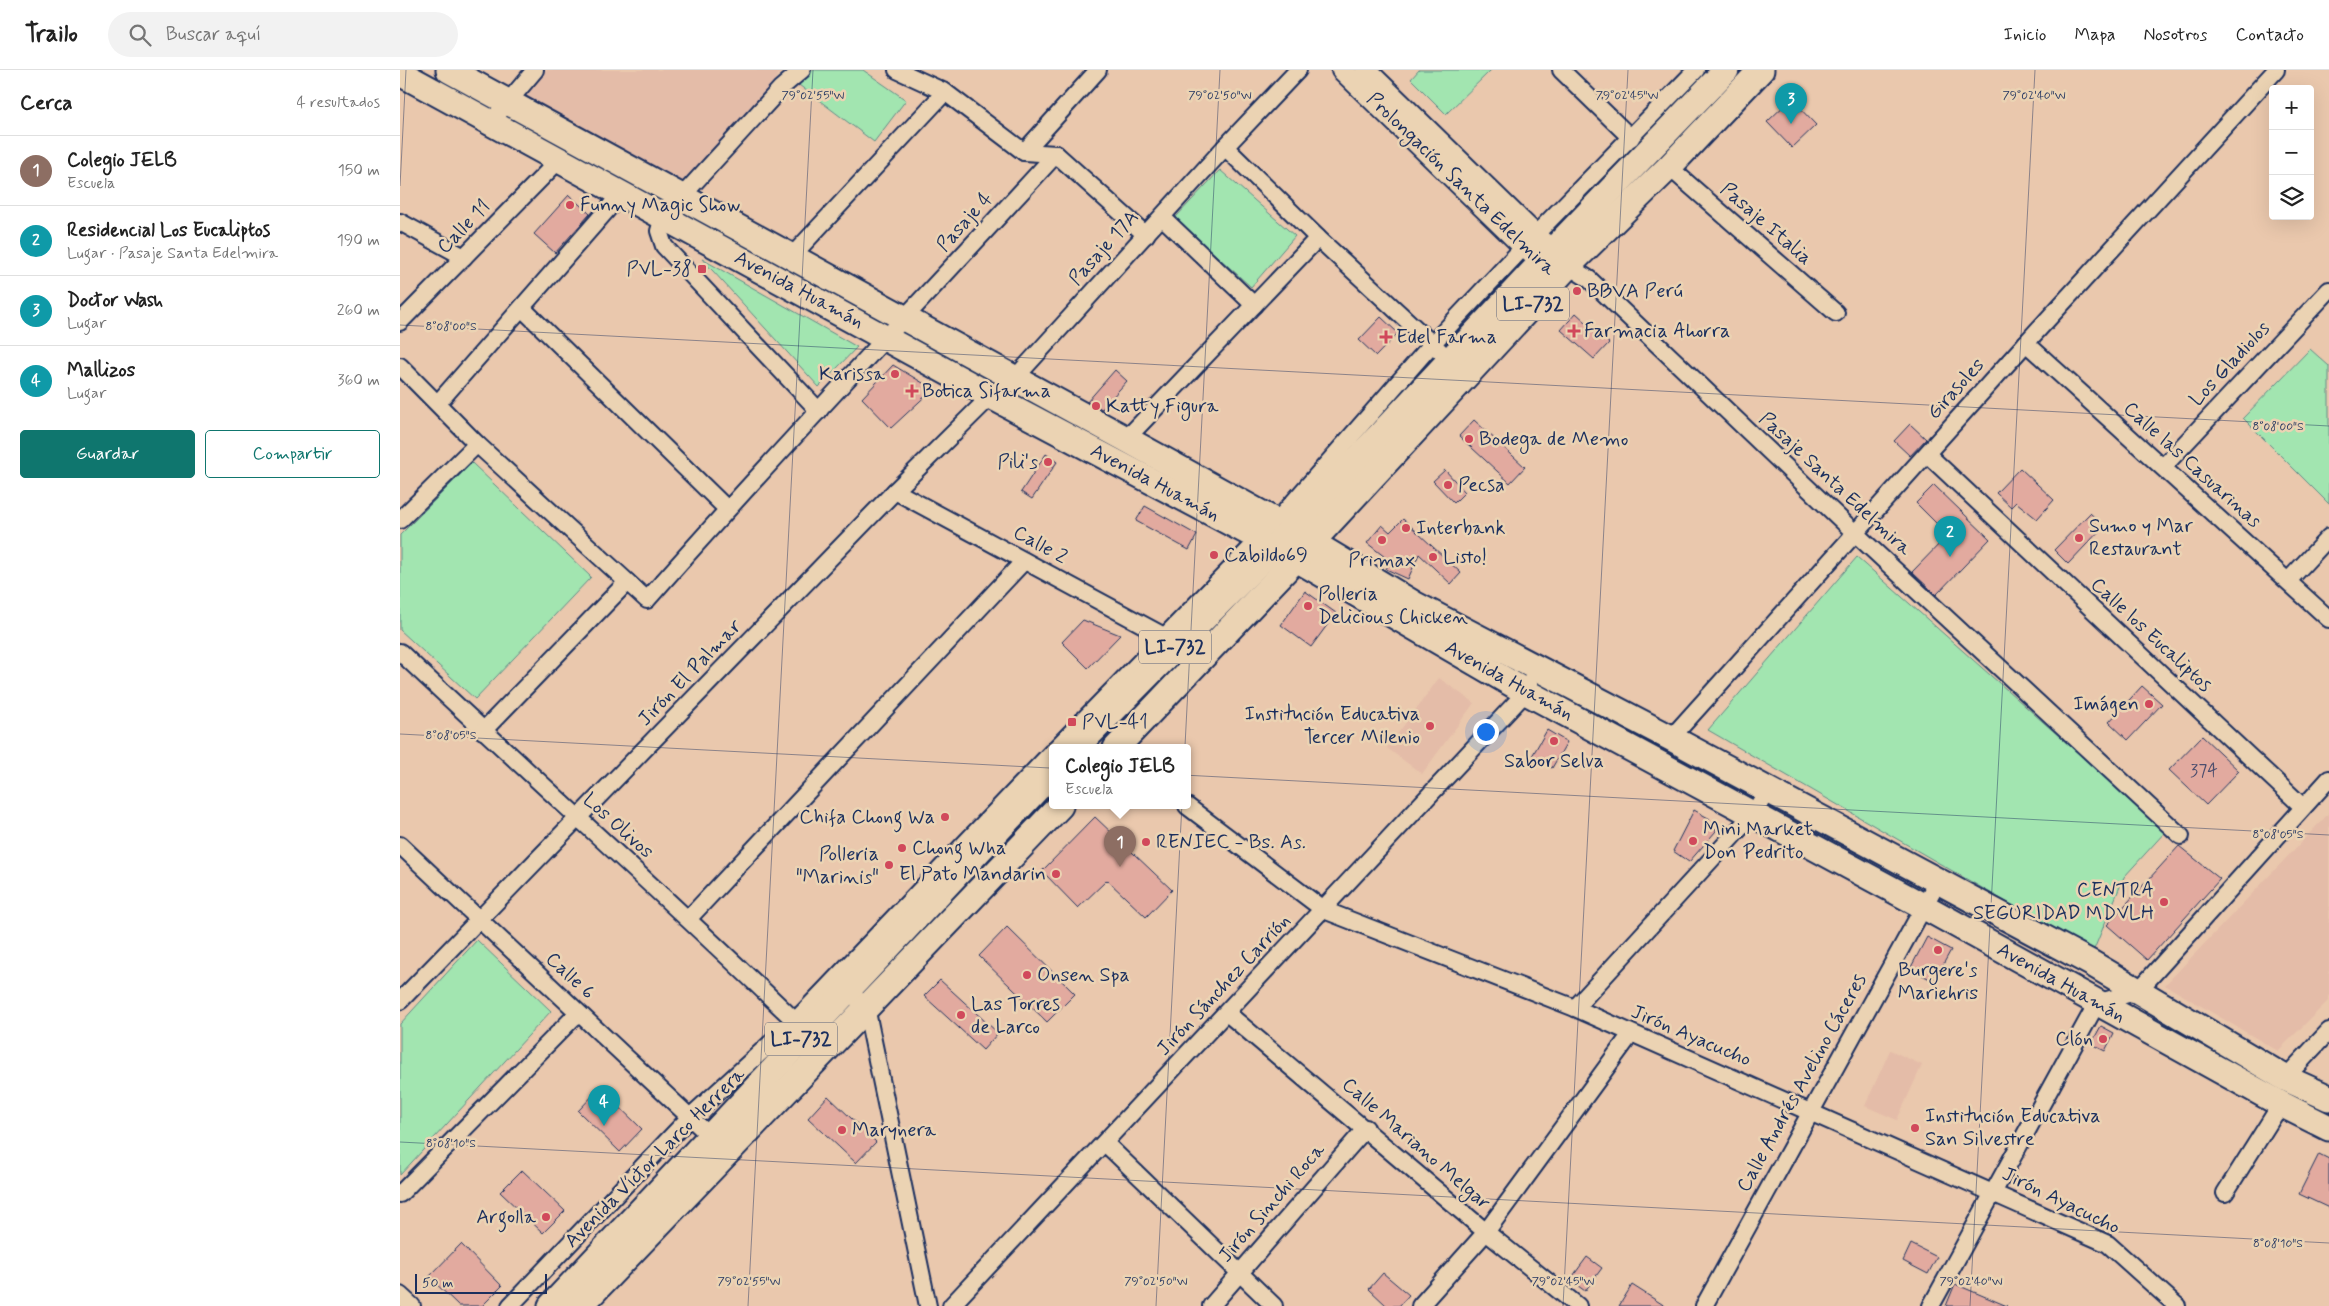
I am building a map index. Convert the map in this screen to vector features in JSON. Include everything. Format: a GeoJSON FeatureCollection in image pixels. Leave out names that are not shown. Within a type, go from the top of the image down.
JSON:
{"type":"FeatureCollection","features":[{"type":"Feature","properties":{"kind":"main road","name":"Avenida Huamán"},"geometry":{"type":"LineString","coordinates":[[449,70],[1126,439],[1284,540],[1408,613],[1526,692],[1923,906],[2281,1104],[2329,1128]]}},
{"type":"Feature","properties":{"kind":"main road","name":"LI-732"},"geometry":{"type":"LineString","coordinates":[[1428,401],[1450,361],[1546,256],[1726,70]]}},
{"type":"Feature","properties":{"kind":"main road","name":"LI-732"},"geometry":{"type":"LineString","coordinates":[[1083,740],[1284,540],[1356,476],[1428,401],[1546,256],[1669,167],[1761,70]]}},
{"type":"Feature","properties":{"kind":"main road","name":"Avenida Huamán"},"geometry":{"type":"LineString","coordinates":[[400,73],[991,396],[1284,540]]}},
{"type":"Feature","properties":{"kind":"main road","name":"LI-732"},"geometry":{"type":"LineString","coordinates":[[1119,744],[1284,540]]}},
{"type":"Feature","properties":{"kind":"main road","name":"Avenida Huamán"},"geometry":{"type":"LineString","coordinates":[[1408,613],[1533,667],[1671,738],[2091,963],[2286,1078],[2329,1098]]}},
{"type":"Feature","properties":{"kind":"main road","name":"Avenida Víctor Larco Herrera"},"geometry":{"type":"LineString","coordinates":[[551,1306],[711,1137],[802,1026],[847,990],[1049,776]]}},
{"type":"Feature","properties":{"kind":"main road","name":"LI-732"},"geometry":{"type":"LineString","coordinates":[[580,1306],[1057,809]]}},
{"type":"Feature","properties":{"kind":"street"},"geometry":{"type":"LineString","coordinates":[[491,122],[535,70]]}},
{"type":"Feature","properties":{"kind":"street"},"geometry":{"type":"LineString","coordinates":[[802,70],[781,88],[663,217],[659,231],[664,246],[818,411]]}},
{"type":"Feature","properties":{"kind":"street"},"geometry":{"type":"LineString","coordinates":[[897,70],[945,92],[1024,152],[1056,154],[1146,234]]}},
{"type":"Feature","properties":{"kind":"street"},"geometry":{"type":"LineString","coordinates":[[1024,152],[1098,70]]}},
{"type":"Feature","properties":{"kind":"street","name":"Pasaje 17A"},"geometry":{"type":"LineString","coordinates":[[1015,378],[1225,147],[1298,70]]}},
{"type":"Feature","properties":{"kind":"street","name":"Prolongación Santa Edelmira"},"geometry":{"type":"LineString","coordinates":[[1342,70],[1546,256]]}},
{"type":"Feature","properties":{"kind":"street","name":"Prolongación Santa Edelmira"},"geometry":{"type":"LineString","coordinates":[[1366,70],[1546,256]]}},
{"type":"Feature","properties":{"kind":"street"},"geometry":{"type":"LineString","coordinates":[[1561,70],[1631,138]]}},
{"type":"Feature","properties":{"kind":"street"},"geometry":{"type":"LineString","coordinates":[[1060,744],[1164,636],[1284,540],[1432,344],[1546,256],[1631,138],[1696,70]]}},
{"type":"Feature","properties":{"kind":"street","name":"Girasoles"},"geometry":{"type":"LineString","coordinates":[[1671,738],[2026,343],[2276,70]]}},
{"type":"Feature","properties":{"kind":"street"},"geometry":{"type":"LineString","coordinates":[[791,257],[945,92]]}},
{"type":"Feature","properties":{"kind":"street"},"geometry":{"type":"LineString","coordinates":[[1225,147],[1318,238],[1450,361]]}},
{"type":"Feature","properties":{"kind":"street","name":"Pasaje 4"},"geometry":{"type":"LineString","coordinates":[[627,582],[647,600],[727,508],[905,319],[1056,154]]}},
{"type":"Feature","properties":{"kind":"street","name":"Calle 11"},"geometry":{"type":"LineString","coordinates":[[400,322],[558,161]]}},
{"type":"Feature","properties":{"kind":"street","name":"Pasaje Italia"},"geometry":{"type":"LineString","coordinates":[[1669,167],[1836,313]]}},
{"type":"Feature","properties":{"kind":"street"},"geometry":{"type":"LineString","coordinates":[[438,403],[622,194]]}},
{"type":"Feature","properties":{"kind":"street"},"geometry":{"type":"LineString","coordinates":[[1162,217],[1254,305]]}},
{"type":"Feature","properties":{"kind":"street"},"geometry":{"type":"LineString","coordinates":[[400,222],[464,257]]}},
{"type":"Feature","properties":{"kind":"street"},"geometry":{"type":"LineString","coordinates":[[1126,439],[1318,238]]}},
{"type":"Feature","properties":{"kind":"street","name":"Pasaje Santa Edelmira"},"geometry":{"type":"LineString","coordinates":[[1546,256],[1589,279],[1856,534],[2181,836]]}},
{"type":"Feature","properties":{"kind":"street","name":"Los Gladiolos"},"geometry":{"type":"LineString","coordinates":[[2163,467],[2329,290]]}},
{"type":"Feature","properties":{"kind":"street"},"geometry":{"type":"LineString","coordinates":[[522,309],[727,508]]}},
{"type":"Feature","properties":{"kind":"street","name":"Calle las Casuarinas"},"geometry":{"type":"LineString","coordinates":[[2026,343],[2329,619]]}},
{"type":"Feature","properties":{"kind":"street"},"geometry":{"type":"LineString","coordinates":[[400,366],[477,444],[627,582],[483,730]]}},
{"type":"Feature","properties":{"kind":"street","name":"Jirón El Palmar"},"geometry":{"type":"LineString","coordinates":[[400,1001],[579,819],[895,491],[991,396],[1015,378]]}},
{"type":"Feature","properties":{"kind":"street"},"geometry":{"type":"LineString","coordinates":[[400,520],[477,444]]}},
{"type":"Feature","properties":{"kind":"street","name":"Calle los Eucaliptos"},"geometry":{"type":"LineString","coordinates":[[1927,454],[2303,807]]}},
{"type":"Feature","properties":{"kind":"street","name":"Calle 2"},"geometry":{"type":"LineString","coordinates":[[895,491],[1164,636]]}},
{"type":"Feature","properties":{"kind":"street"},"geometry":{"type":"LineString","coordinates":[[2288,581],[2329,537]]}},
{"type":"Feature","properties":{"kind":"street"},"geometry":{"type":"LineString","coordinates":[[689,918],[1024,561]]}},
{"type":"Feature","properties":{"kind":"street","name":"Los Olivos"},"geometry":{"type":"LineString","coordinates":[[400,652],[579,819],[689,918],[802,1026]]}},
{"type":"Feature","properties":{"kind":"street"},"geometry":{"type":"LineString","coordinates":[[1526,692],[1533,667]]}},
{"type":"Feature","properties":{"kind":"street","name":"Jirón Sánchez Carrión"},"geometry":{"type":"LineString","coordinates":[[952,1306],[1526,692]]}},
{"type":"Feature","properties":{"kind":"street"},"geometry":{"type":"LineString","coordinates":[[1083,740],[1097,744]]}},
{"type":"Feature","properties":{"kind":"street","name":"Avenida Víctor Larco Herrera"},"geometry":{"type":"LineString","coordinates":[[510,1306],[689,1118],[802,1026],[1049,755]]}},
{"type":"Feature","properties":{"kind":"street"},"geometry":{"type":"LineString","coordinates":[[1931,1306],[2097,1003],[2138,991],[2329,779]]}},
{"type":"Feature","properties":{"kind":"street"},"geometry":{"type":"LineString","coordinates":[[1575,1008],[1753,814],[1768,790]]}},
{"type":"Feature","properties":{"kind":"street","name":"Jirón Ayacucho"},"geometry":{"type":"LineString","coordinates":[[1191,809],[1324,910],[1575,1008],[1631,1034],[1812,1111],[2108,1244],[2177,1306]]}},
{"type":"Feature","properties":{"kind":"street","name":"Calle 6"},"geometry":{"type":"LineString","coordinates":[[400,845],[711,1137]]}},
{"type":"Feature","properties":{"kind":"street","name":"Calle Andrés Avelino Cáceres"},"geometry":{"type":"LineString","coordinates":[[1704,1306],[1938,881]]}},
{"type":"Feature","properties":{"kind":"street"},"geometry":{"type":"LineString","coordinates":[[847,990],[866,1007],[928,1306]]}},
{"type":"Feature","properties":{"kind":"street"},"geometry":{"type":"LineString","coordinates":[[400,1194],[578,1013]]}},
{"type":"Feature","properties":{"kind":"street","name":"Calle Mariano Melgar"},"geometry":{"type":"LineString","coordinates":[[1227,1013],[1366,1128],[1486,1232],[1578,1306]]}},
{"type":"Feature","properties":{"kind":"street"},"geometry":{"type":"LineString","coordinates":[[2286,1078],[2329,1031]]}},
{"type":"Feature","properties":{"kind":"street"},"geometry":{"type":"LineString","coordinates":[[1420,1306],[1486,1232],[1631,1034]]}},
{"type":"Feature","properties":{"kind":"street"},"geometry":{"type":"LineString","coordinates":[[2225,1193],[2281,1104]]}},
{"type":"Feature","properties":{"kind":"street","name":"Jirón Sinchi Roca"},"geometry":{"type":"LineString","coordinates":[[1211,1306],[1366,1128]]}},
{"type":"Feature","properties":{"kind":"street"},"geometry":{"type":"LineString","coordinates":[[1105,1143],[1274,1306]]}},
{"type":"Feature","properties":{"kind":"street"},"geometry":{"type":"LineString","coordinates":[[400,1295],[412,1306]]}},
{"type":"Feature","properties":{"kind":"shaded area"},"geometry":{"type":"Polygon","coordinates":[[[542,70],[782,70],[739,126],[682,185],[519,98],[542,70]]]}},
{"type":"Feature","properties":{"kind":"shaded area","name":"Institución Educativa Tercer Milenio"},"geometry":{"type":"Polygon","coordinates":[[[1439,678],[1474,703],[1422,774],[1387,748],[1439,678]]]}},
{"type":"Feature","properties":{"kind":"shaded area"},"geometry":{"type":"Polygon","coordinates":[[[2329,813],[2329,1000],[2278,1051],[2165,985],[2329,813]]]}},
{"type":"Feature","properties":{"kind":"shaded area"},"geometry":{"type":"Polygon","coordinates":[[[1890,1050],[1922,1065],[1897,1120],[1865,1106],[1890,1050]]]}},
{"type":"Feature","properties":{"kind":"green space"},"geometry":{"type":"Polygon","coordinates":[[[810,70],[863,70],[906,100],[874,142],[795,82],[810,70]]]}},
{"type":"Feature","properties":{"kind":"green space"},"geometry":{"type":"Polygon","coordinates":[[[1419,70],[1491,70],[1446,114],[1411,79],[1419,70]]]}},
{"type":"Feature","properties":{"kind":"green space"},"geometry":{"type":"Polygon","coordinates":[[[1220,170],[1295,236],[1251,287],[1175,218],[1220,170]]]}},
{"type":"Feature","properties":{"kind":"green space"},"geometry":{"type":"Polygon","coordinates":[[[702,259],[857,347],[819,387],[702,259]]]}},
{"type":"Feature","properties":{"kind":"green space"},"geometry":{"type":"Polygon","coordinates":[[[2310,349],[2329,366],[2329,504],[2243,418],[2310,349]]]}},
{"type":"Feature","properties":{"kind":"green space"},"geometry":{"type":"Polygon","coordinates":[[[472,463],[591,577],[475,699],[400,630],[400,535],[472,463]]]}},
{"type":"Feature","properties":{"kind":"green space"},"geometry":{"type":"Polygon","coordinates":[[[1857,557],[2166,831],[2124,877],[2093,952],[1708,730],[1857,557]]]}},
{"type":"Feature","properties":{"kind":"green space"},"geometry":{"type":"Polygon","coordinates":[[[477,940],[551,1011],[400,1175],[400,1024],[477,940]]]}},
{"type":"Feature","properties":{"kind":"building"},"geometry":{"type":"Polygon","coordinates":[[[1791,99],[1816,125],[1792,148],[1767,122],[1791,99]]]}},
{"type":"Feature","properties":{"kind":"building"},"geometry":{"type":"Polygon","coordinates":[[[569,195],[590,214],[555,253],[534,234],[569,195]]]}},
{"type":"Feature","properties":{"kind":"building"},"geometry":{"type":"Polygon","coordinates":[[[1576,313],[1609,343],[1594,359],[1561,330],[1576,313]]]}},
{"type":"Feature","properties":{"kind":"building"},"geometry":{"type":"Polygon","coordinates":[[[1381,317],[1398,333],[1376,356],[1359,340],[1381,317]]]}},
{"type":"Feature","properties":{"kind":"building"},"geometry":{"type":"Polygon","coordinates":[[[893,365],[933,389],[891,428],[862,398],[893,365]]]}},
{"type":"Feature","properties":{"kind":"building"},"geometry":{"type":"Polygon","coordinates":[[[1115,370],[1127,381],[1102,409],[1087,402],[1115,370]]]}},
{"type":"Feature","properties":{"kind":"building"},"geometry":{"type":"Polygon","coordinates":[[[1474,420],[1525,467],[1510,483],[1459,436],[1474,420]]]}},
{"type":"Feature","properties":{"kind":"building"},"geometry":{"type":"Polygon","coordinates":[[[1910,424],[1926,439],[1910,456],[1894,441],[1910,424]]]}},
{"type":"Feature","properties":{"kind":"building"},"geometry":{"type":"Polygon","coordinates":[[[1046,454],[1057,462],[1032,499],[1021,492],[1046,454]]]}},
{"type":"Feature","properties":{"kind":"building"},"geometry":{"type":"Polygon","coordinates":[[[2020,468],[2054,500],[2037,519],[2016,502],[2011,507],[1996,493],[2020,468]]]}},
{"type":"Feature","properties":{"kind":"building","name":"Pecsa"},"geometry":{"type":"Polygon","coordinates":[[[1445,470],[1465,492],[1454,503],[1433,481],[1445,470]]]}},
{"type":"Feature","properties":{"kind":"building"},"geometry":{"type":"Polygon","coordinates":[[[1934,485],[1990,539],[1936,595],[1912,572],[1948,535],[1916,503],[1934,485]]]}},
{"type":"Feature","properties":{"kind":"building"},"geometry":{"type":"Polygon","coordinates":[[[1145,506],[1197,535],[1189,550],[1136,521],[1145,506]]]}},
{"type":"Feature","properties":{"kind":"building","name":"Sumo y Mar Restaurant"},"geometry":{"type":"Polygon","coordinates":[[[2090,513],[2104,526],[2068,564],[2054,550],[2090,513]]]}},
{"type":"Feature","properties":{"kind":"building"},"geometry":{"type":"Polygon","coordinates":[[[1403,519],[1461,573],[1451,584],[1419,554],[1408,579],[1386,569],[1390,561],[1367,543],[1382,525],[1390,532],[1403,519]]]}},
{"type":"Feature","properties":{"kind":"building"},"geometry":{"type":"Polygon","coordinates":[[[1305,591],[1336,613],[1311,647],[1281,625],[1305,591]]]}},
{"type":"Feature","properties":{"kind":"building"},"geometry":{"type":"Polygon","coordinates":[[[1083,620],[1120,635],[1088,668],[1062,642],[1083,620]]]}},
{"type":"Feature","properties":{"kind":"building"},"geometry":{"type":"Polygon","coordinates":[[[2142,686],[2162,704],[2128,740],[2109,722],[2142,686]]]}},
{"type":"Feature","properties":{"kind":"building"},"geometry":{"type":"Polygon","coordinates":[[[1547,730],[1567,742],[1552,768],[1532,756],[1547,730]]]}},
{"type":"Feature","properties":{"kind":"building"},"geometry":{"type":"Polygon","coordinates":[[[2202,736],[2239,771],[2206,805],[2169,770],[2202,736]]]}},
{"type":"Feature","properties":{"kind":"building","name":"Mini Market Don Pedrito"},"geometry":{"type":"Polygon","coordinates":[[[1694,810],[1710,819],[1715,824],[1716,831],[1689,862],[1673,851],[1694,810]]]}},
{"type":"Feature","properties":{"kind":"building"},"geometry":{"type":"Polygon","coordinates":[[[1095,817],[1172,890],[1146,917],[1107,880],[1078,908],[1042,871],[1095,817]]]}},
{"type":"Feature","properties":{"kind":"building","name":"CENTRA SEGURIDAD MDVLH"},"geometry":{"type":"Polygon","coordinates":[[[2179,846],[2220,879],[2147,960],[2107,925],[2179,846]]]}},
{"type":"Feature","properties":{"kind":"building","name":"Onsen Spa"},"geometry":{"type":"Polygon","coordinates":[[[1007,927],[1075,994],[1047,1022],[979,956],[1007,927]]]}},
{"type":"Feature","properties":{"kind":"building"},"geometry":{"type":"Polygon","coordinates":[[[1927,937],[1951,950],[1934,981],[1910,969],[1927,937]]]}},
{"type":"Feature","properties":{"kind":"building","name":"Las Torres de Larco"},"geometry":{"type":"Polygon","coordinates":[[[940,980],[998,1033],[983,1050],[924,996],[940,980]]]}},
{"type":"Feature","properties":{"kind":"building","name":"Clón"},"geometry":{"type":"Polygon","coordinates":[[[2101,1026],[2114,1033],[2105,1051],[2091,1044],[2101,1026]]]}},
{"type":"Feature","properties":{"kind":"building"},"geometry":{"type":"Polygon","coordinates":[[[600,1088],[642,1129],[620,1152],[578,1111],[600,1088]]]}},
{"type":"Feature","properties":{"kind":"building","name":"Marynera"},"geometry":{"type":"Polygon","coordinates":[[[828,1096],[876,1142],[856,1163],[808,1118],[828,1096]]]}},
{"type":"Feature","properties":{"kind":"building"},"geometry":{"type":"Polygon","coordinates":[[[2319,1154],[2329,1159],[2329,1208],[2299,1194],[2319,1154]]]}},
{"type":"Feature","properties":{"kind":"building"},"geometry":{"type":"Polygon","coordinates":[[[522,1170],[565,1211],[543,1233],[500,1192],[522,1170]]]}},
{"type":"Feature","properties":{"kind":"building"},"geometry":{"type":"Polygon","coordinates":[[[461,1244],[502,1286],[482,1306],[459,1306],[429,1277],[461,1244]]]}},
{"type":"Feature","properties":{"kind":"building"},"geometry":{"type":"Polygon","coordinates":[[[1911,1244],[1937,1257],[1928,1274],[1903,1261],[1911,1244]]]}},
{"type":"Feature","properties":{"kind":"building"},"geometry":{"type":"Polygon","coordinates":[[[1587,1257],[1602,1268],[1585,1291],[1570,1280],[1587,1257]]]}},
{"type":"Feature","properties":{"kind":"building"},"geometry":{"type":"Polygon","coordinates":[[[1383,1273],[1409,1295],[1399,1306],[1387,1306],[1369,1289],[1383,1273]]]}},
{"type":"Feature","properties":{"kind":"building"},"geometry":{"type":"Polygon","coordinates":[[[1955,1284],[2007,1306],[1946,1306],[1955,1284]]]}},
{"type":"Feature","properties":{"kind":"building"},"geometry":{"type":"Polygon","coordinates":[[[1632,1285],[1665,1306],[1619,1306],[1632,1285]]]}},
{"type":"Feature","properties":{"kind":"place","name":"Doctor Wash"},"geometry":{"type":"Point","coordinates":[1791,124]}},
{"type":"Feature","properties":{"kind":"place","name":"Funny Magic Show"},"geometry":{"type":"Point","coordinates":[570,205]}},
{"type":"Feature","properties":{"kind":"place","name":"PVL-38"},"geometry":{"type":"Point","coordinates":[702,269]}},
{"type":"Feature","properties":{"kind":"place","name":"BBVA Perú"},"geometry":{"type":"Point","coordinates":[1577,291]}},
{"type":"Feature","properties":{"kind":"place","name":"Farmacia Ahorra"},"geometry":{"type":"Point","coordinates":[1574,331]}},
{"type":"Feature","properties":{"kind":"place","name":"Edel Farma"},"geometry":{"type":"Point","coordinates":[1386,337]}},
{"type":"Feature","properties":{"kind":"place","name":"Karissa"},"geometry":{"type":"Point","coordinates":[895,374]}},
{"type":"Feature","properties":{"kind":"place","name":"Botica Sifarma"},"geometry":{"type":"Point","coordinates":[912,391]}},
{"type":"Feature","properties":{"kind":"place","name":"Katty Figura"},"geometry":{"type":"Point","coordinates":[1096,406]}},
{"type":"Feature","properties":{"kind":"place","name":"Bodega de Memo"},"geometry":{"type":"Point","coordinates":[1469,439]}},
{"type":"Feature","properties":{"kind":"place","name":"Pili's"},"geometry":{"type":"Point","coordinates":[1048,462]}},
{"type":"Feature","properties":{"kind":"place","name":"Pecsa"},"geometry":{"type":"Point","coordinates":[1448,485]}},
{"type":"Feature","properties":{"kind":"place","name":"Interbank"},"geometry":{"type":"Point","coordinates":[1406,528]}},
{"type":"Feature","properties":{"kind":"place","name":"Sumo y Mar Restaurant"},"geometry":{"type":"Point","coordinates":[2079,538]}},
{"type":"Feature","properties":{"kind":"place","name":"Primax"},"geometry":{"type":"Point","coordinates":[1382,540]}},
{"type":"Feature","properties":{"kind":"place","name":"Cabildo69"},"geometry":{"type":"Point","coordinates":[1214,555]}},
{"type":"Feature","properties":{"kind":"place","name":"Listo!"},"geometry":{"type":"Point","coordinates":[1433,557]}},
{"type":"Feature","properties":{"kind":"place","name":"Residencial Los Eucaliptos"},"geometry":{"type":"Point","coordinates":[1950,557]}},
{"type":"Feature","properties":{"kind":"place","name":"Polleria Delicious Chicken"},"geometry":{"type":"Point","coordinates":[1308,606]}},
{"type":"Feature","properties":{"kind":"place","name":"Imágen"},"geometry":{"type":"Point","coordinates":[2149,704]}},
{"type":"Feature","properties":{"kind":"place","name":"PVL-41"},"geometry":{"type":"Point","coordinates":[1072,722]}},
{"type":"Feature","properties":{"kind":"place","name":"Institución Educativa Tercer Milenio"},"geometry":{"type":"Point","coordinates":[1430,726]}},
{"type":"Feature","properties":{"kind":"place","name":"Sabor Selva"},"geometry":{"type":"Point","coordinates":[1554,741]}},
{"type":"Feature","properties":{"kind":"place","name":"Chifa Chong Wa"},"geometry":{"type":"Point","coordinates":[945,817]}},
{"type":"Feature","properties":{"kind":"place","name":"Mini Market Don Pedrito"},"geometry":{"type":"Point","coordinates":[1693,841]}},
{"type":"Feature","properties":{"kind":"place","name":"RENIEC - Bs. As."},"geometry":{"type":"Point","coordinates":[1146,842]}},
{"type":"Feature","properties":{"kind":"place","name":"Chong Wha"},"geometry":{"type":"Point","coordinates":[902,848]}},
{"type":"Feature","properties":{"kind":"place","name":"Polleria \"Marinis\""},"geometry":{"type":"Point","coordinates":[889,865]}},
{"type":"Feature","properties":{"kind":"place","name":"Colegio JELB"},"geometry":{"type":"Point","coordinates":[1120,867]}},
{"type":"Feature","properties":{"kind":"place","name":"El Pato Mandarin"},"geometry":{"type":"Point","coordinates":[1056,874]}},
{"type":"Feature","properties":{"kind":"place","name":"CENTRA SEGURIDAD MDVLH"},"geometry":{"type":"Point","coordinates":[2164,902]}},
{"type":"Feature","properties":{"kind":"place","name":"Burgere's Mariehris"},"geometry":{"type":"Point","coordinates":[1938,950]}},
{"type":"Feature","properties":{"kind":"place","name":"Onsen Spa"},"geometry":{"type":"Point","coordinates":[1027,975]}},
{"type":"Feature","properties":{"kind":"place","name":"Las Torres de Larco"},"geometry":{"type":"Point","coordinates":[961,1015]}},
{"type":"Feature","properties":{"kind":"place","name":"Clón"},"geometry":{"type":"Point","coordinates":[2103,1039]}},
{"type":"Feature","properties":{"kind":"place","name":"Mallizos"},"geometry":{"type":"Point","coordinates":[604,1126]}},
{"type":"Feature","properties":{"kind":"place","name":"Institución Educativa San Silvestre"},"geometry":{"type":"Point","coordinates":[1915,1128]}},
{"type":"Feature","properties":{"kind":"place","name":"Marynera"},"geometry":{"type":"Point","coordinates":[842,1130]}},
{"type":"Feature","properties":{"kind":"place","name":"Argolla"},"geometry":{"type":"Point","coordinates":[546,1217]}}]}
